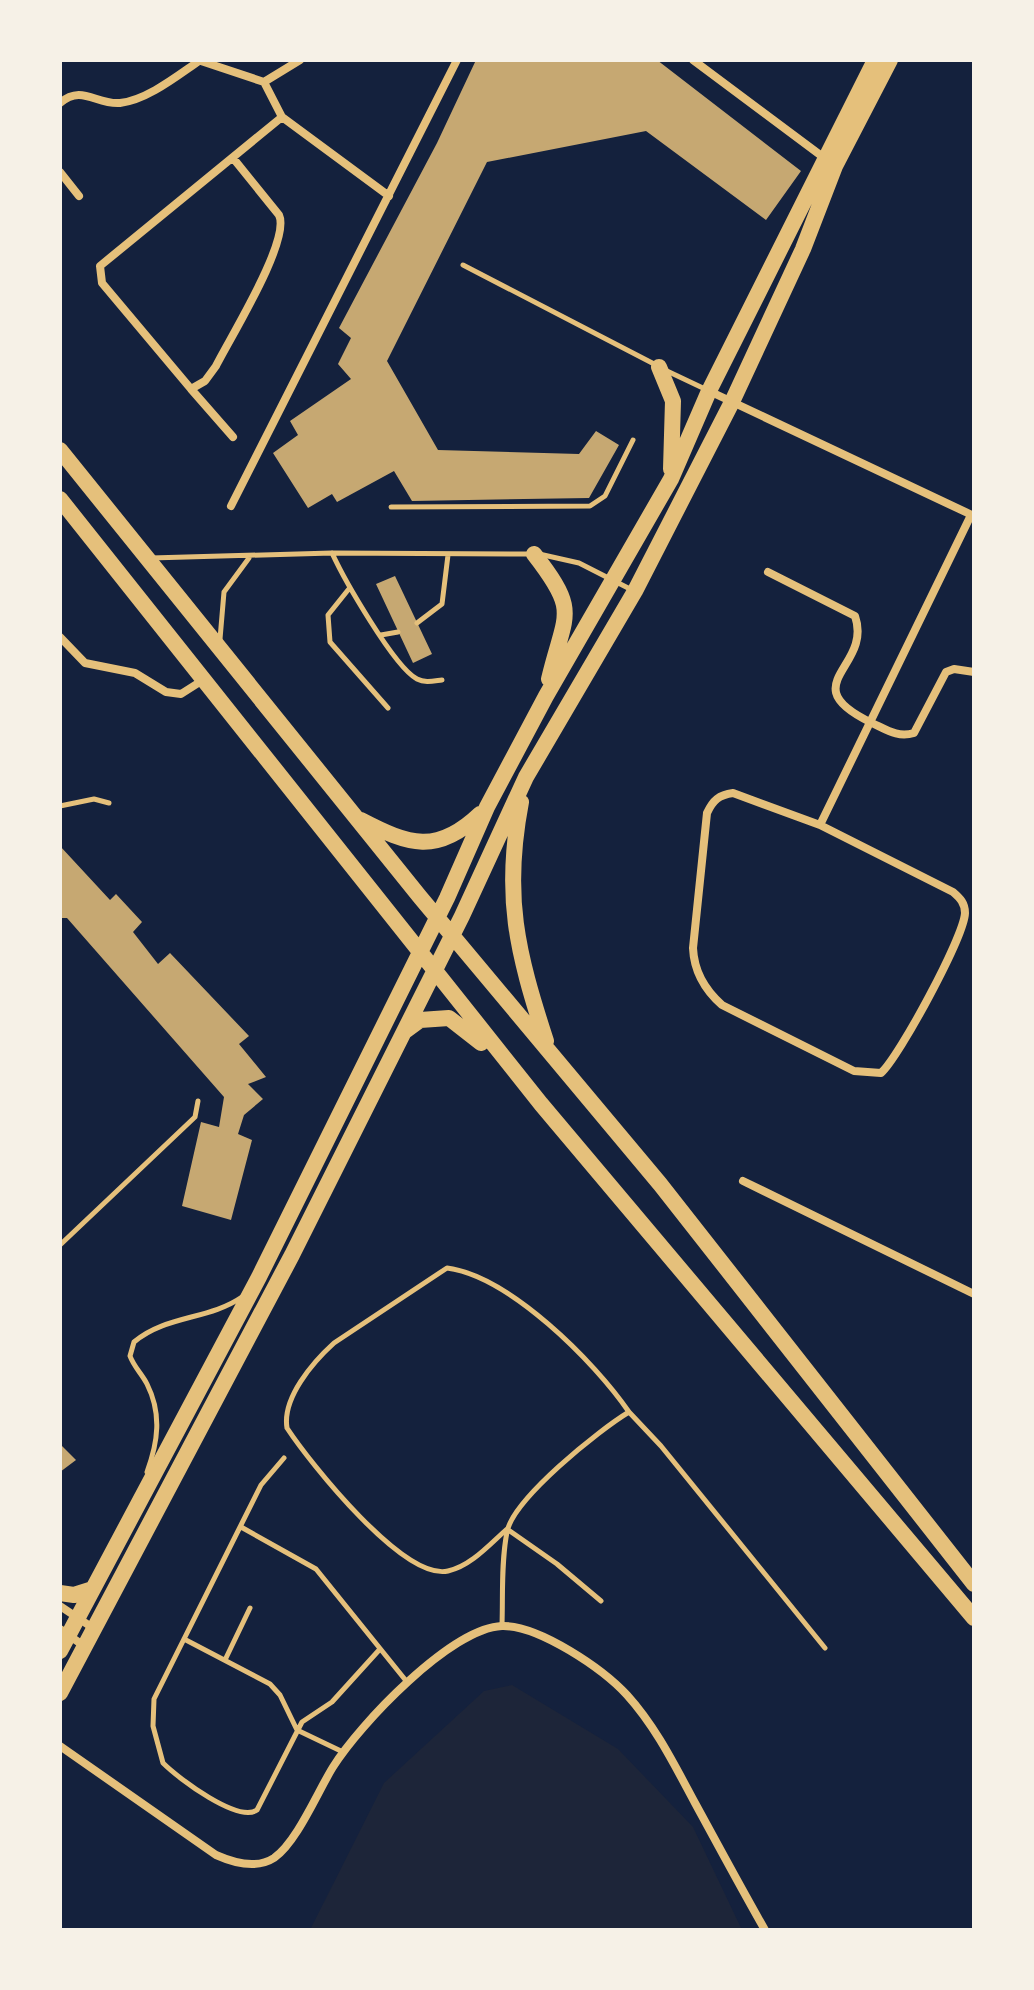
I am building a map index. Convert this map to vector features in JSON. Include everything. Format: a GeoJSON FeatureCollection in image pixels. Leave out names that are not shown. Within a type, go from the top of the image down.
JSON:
{"type":"FeatureCollection","features":[{"type":"Feature","properties":{"kind":"main road"},"geometry":{"type":"LineString","coordinates":[[60,1693],[229,1378],[434,970],[526,777],[635,591],[732,402],[803,249],[829,162],[875,60]]}},
{"type":"Feature","properties":{"kind":"main road"},"geometry":{"type":"LineString","coordinates":[[60,1651],[64,1632],[77,1620],[252,1289],[437,917],[487,807],[546,696],[671,479],[709,391],[829,162],[890,60]]}},
{"type":"Feature","properties":{"kind":"main road"},"geometry":{"type":"LineString","coordinates":[[659,367],[673,401],[671,479]]}},
{"type":"Feature","properties":{"kind":"main road"},"geometry":{"type":"LineString","coordinates":[[60,450],[451,935],[660,1184],[974,1584]]}},
{"type":"Feature","properties":{"kind":"main road"},"geometry":{"type":"LineString","coordinates":[[60,499],[541,1104],[974,1618]]}},
{"type":"Feature","properties":{"kind":"main road"},"geometry":{"type":"LineString","coordinates":[[534,554],[561,591],[566,614],[546,696]]}},
{"type":"Feature","properties":{"kind":"main road"},"geometry":{"type":"LineString","coordinates":[[526,777],[515,835],[511,900],[519,953],[548,1050]]}},
{"type":"Feature","properties":{"kind":"main road"},"geometry":{"type":"LineString","coordinates":[[356,818],[402,840],[432,842],[457,833],[487,807]]}},
{"type":"Feature","properties":{"kind":"main road"},"geometry":{"type":"LineString","coordinates":[[400,1037],[420,1020],[441,1017],[458,1022],[541,1104]]}},
{"type":"Feature","properties":{"kind":"main road"},"geometry":{"type":"LineString","coordinates":[[60,1593],[74,1595],[93,1589]]}},
{"type":"Feature","properties":{"kind":"street"},"geometry":{"type":"LineString","coordinates":[[264,82],[300,60]]}},
{"type":"Feature","properties":{"kind":"street"},"geometry":{"type":"LineString","coordinates":[[231,506],[457,60]]}},
{"type":"Feature","properties":{"kind":"street"},"geometry":{"type":"LineString","coordinates":[[693,60],[829,162]]}},
{"type":"Feature","properties":{"kind":"street"},"geometry":{"type":"LineString","coordinates":[[60,103],[78,94],[121,103],[161,85],[199,61],[264,82],[282,117],[389,196]]}},
{"type":"Feature","properties":{"kind":"street"},"geometry":{"type":"LineString","coordinates":[[233,437],[102,283],[100,266],[282,117]]}},
{"type":"Feature","properties":{"kind":"street"},"geometry":{"type":"LineString","coordinates":[[191,389],[205,381],[216,366],[282,231],[279,215],[233,158]]}},
{"type":"Feature","properties":{"kind":"street"},"geometry":{"type":"LineString","coordinates":[[60,172],[79,196]]}},
{"type":"Feature","properties":{"kind":"street"},"geometry":{"type":"LineString","coordinates":[[709,391],[972,515],[820,825]]}},
{"type":"Feature","properties":{"kind":"street"},"geometry":{"type":"LineString","coordinates":[[768,572],[855,616],[859,627],[857,641],[834,687],[841,706],[869,722],[894,734],[914,733],[946,672],[961,669],[974,672]]}},
{"type":"Feature","properties":{"kind":"street"},"geometry":{"type":"LineString","coordinates":[[60,637],[85,663],[135,673],[166,692],[181,694],[203,680]]}},
{"type":"Feature","properties":{"kind":"street"},"geometry":{"type":"LineString","coordinates":[[733,793],[820,825],[953,892],[962,900],[965,912],[955,941],[897,1054],[881,1073],[854,1071],[722,1005],[711,995],[694,960],[707,813],[712,802],[721,795],[733,793]]}},
{"type":"Feature","properties":{"kind":"street"},"geometry":{"type":"LineString","coordinates":[[743,1181],[974,1294]]}},
{"type":"Feature","properties":{"kind":"street"},"geometry":{"type":"LineString","coordinates":[[60,1606],[93,1628]]}},
{"type":"Feature","properties":{"kind":"street"},"geometry":{"type":"LineString","coordinates":[[60,1746],[199,1845],[229,1861],[251,1864],[271,1860],[281,1852],[343,1752],[408,1683],[449,1649],[474,1635],[502,1626],[530,1633],[585,1660],[627,1695],[671,1758],[765,1930]]}},
{"type":"Feature","properties":{"kind":"street"},"geometry":{"type":"LineString","coordinates":[[64,1632],[84,1646]]}},
{"type":"Feature","properties":{"kind":"lane"},"geometry":{"type":"LineString","coordinates":[[463,265],[709,391]]}},
{"type":"Feature","properties":{"kind":"lane"},"geometry":{"type":"LineString","coordinates":[[391,507],[590,506],[605,496],[633,440]]}},
{"type":"Feature","properties":{"kind":"lane"},"geometry":{"type":"LineString","coordinates":[[146,558],[332,553],[534,554],[579,563],[635,591]]}},
{"type":"Feature","properties":{"kind":"lane"},"geometry":{"type":"LineString","coordinates":[[332,553],[348,590],[411,675],[421,681],[442,680]]}},
{"type":"Feature","properties":{"kind":"lane"},"geometry":{"type":"LineString","coordinates":[[417,623],[442,604],[448,555]]}},
{"type":"Feature","properties":{"kind":"lane"},"geometry":{"type":"LineString","coordinates":[[219,650],[224,592],[249,557]]}},
{"type":"Feature","properties":{"kind":"lane"},"geometry":{"type":"LineString","coordinates":[[348,590],[328,615],[330,642],[388,708]]}},
{"type":"Feature","properties":{"kind":"lane"},"geometry":{"type":"LineString","coordinates":[[381,635],[398,632]]}},
{"type":"Feature","properties":{"kind":"lane"},"geometry":{"type":"LineString","coordinates":[[60,806],[94,799],[109,803]]}},
{"type":"Feature","properties":{"kind":"lane"},"geometry":{"type":"LineString","coordinates":[[60,1245],[195,1117],[198,1101]]}},
{"type":"Feature","properties":{"kind":"lane"},"geometry":{"type":"LineString","coordinates":[[629,1412],[580,1447],[547,1479],[507,1529],[469,1561],[447,1572],[427,1570],[383,1541],[287,1428],[289,1411],[305,1374],[318,1358],[436,1273],[447,1268],[466,1270],[500,1287],[571,1344],[611,1386],[629,1412],[661,1446],[825,1648]]}},
{"type":"Feature","properties":{"kind":"lane"},"geometry":{"type":"LineString","coordinates":[[142,1496],[158,1430],[148,1386],[130,1356],[134,1342],[157,1326],[225,1306],[252,1289]]}},
{"type":"Feature","properties":{"kind":"lane"},"geometry":{"type":"LineString","coordinates":[[284,1458],[261,1485],[154,1699],[152,1712],[158,1752],[171,1771],[237,1813],[252,1813],[257,1810],[306,1718],[332,1702],[380,1649]]}},
{"type":"Feature","properties":{"kind":"lane"},"geometry":{"type":"LineString","coordinates":[[241,1527],[316,1569],[408,1683]]}},
{"type":"Feature","properties":{"kind":"lane"},"geometry":{"type":"LineString","coordinates":[[507,1529],[557,1564],[601,1601]]}},
{"type":"Feature","properties":{"kind":"lane"},"geometry":{"type":"LineString","coordinates":[[502,1626],[507,1529]]}},
{"type":"Feature","properties":{"kind":"lane"},"geometry":{"type":"LineString","coordinates":[[225,1660],[250,1608]]}},
{"type":"Feature","properties":{"kind":"lane"},"geometry":{"type":"LineString","coordinates":[[184,1639],[275,1688],[297,1730],[343,1752]]}},
{"type":"Feature","properties":{"kind":"shaded area"},"geometry":{"type":"Polygon","coordinates":[[[512,1685],[618,1749],[693,1827],[742,1930],[310,1930],[384,1783],[484,1691],[512,1685]]]}},
{"type":"Feature","properties":{"kind":"building"},"geometry":{"type":"Polygon","coordinates":[[[476,60],[657,60],[801,171],[766,220],[646,131],[487,162],[387,361],[438,450],[579,454],[596,431],[619,445],[589,498],[412,501],[394,471],[337,502],[332,494],[308,508],[273,453],[298,435],[290,421],[351,379],[338,364],[351,338],[339,328],[437,143],[476,60]]]}},
{"type":"Feature","properties":{"kind":"building"},"geometry":{"type":"Polygon","coordinates":[[[395,576],[432,654],[413,663],[376,584],[395,576]]]}},
{"type":"Feature","properties":{"kind":"building"},"geometry":{"type":"Polygon","coordinates":[[[60,846],[110,900],[116,894],[142,922],[133,932],[158,964],[170,953],[249,1036],[239,1044],[266,1077],[248,1084],[263,1099],[244,1115],[238,1134],[252,1140],[231,1220],[182,1206],[201,1122],[219,1127],[224,1097],[67,918],[60,918],[60,846]]]}},
{"type":"Feature","properties":{"kind":"building"},"geometry":{"type":"Polygon","coordinates":[[[60,1444],[76,1460],[60,1472],[60,1444]]]}}]}
